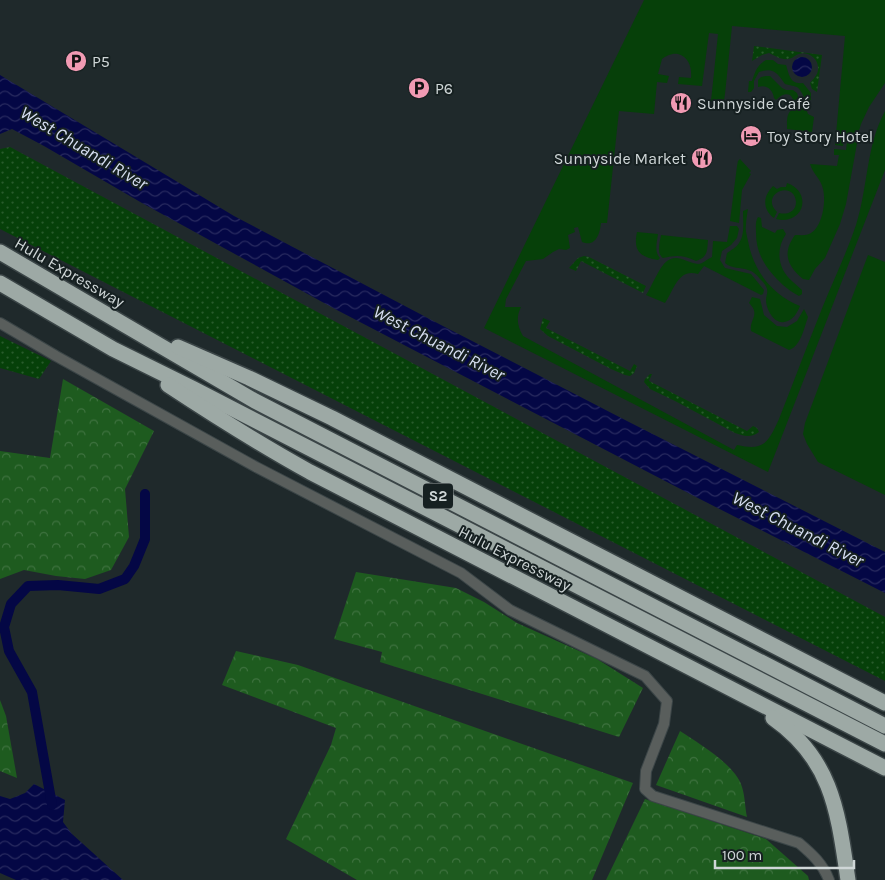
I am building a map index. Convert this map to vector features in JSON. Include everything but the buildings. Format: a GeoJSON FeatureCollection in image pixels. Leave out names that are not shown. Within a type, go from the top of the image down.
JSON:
{"type":"FeatureCollection","features":[{"type":"Feature","properties":{"kind":"highway","name":"Hulu Expressway"},"geometry":{"type":"LineString","coordinates":[[0,252],[272,410],[885,726]]}},
{"type":"Feature","properties":{"kind":"highway","name":"Hulu Expressway"},"geometry":{"type":"LineString","coordinates":[[0,283],[113,349],[227,424],[280,456],[885,768]]}},
{"type":"Feature","properties":{"kind":"highway","name":"Hulu Expressway"},"geometry":{"type":"LineString","coordinates":[[123,323],[249,378],[332,418],[885,702]]}},
{"type":"Feature","properties":{"kind":"highway","name":"Hulu Expressway"},"geometry":{"type":"LineString","coordinates":[[113,349],[885,744]]}},
{"type":"Feature","properties":{"kind":"highway"},"geometry":{"type":"LineString","coordinates":[[595,619],[761,710],[799,739],[811,754],[831,792],[839,822],[848,880]]}},
{"type":"Feature","properties":{"kind":"highway"},"geometry":{"type":"LineString","coordinates":[[722,619],[885,695]]}},
{"type":"Feature","properties":{"kind":"street"},"geometry":{"type":"LineString","coordinates":[[0,323],[256,467],[461,573],[510,610],[645,676],[667,701],[664,724],[646,771],[645,789],[652,796],[799,843],[814,855],[826,871],[829,880]]}},
{"type":"Feature","properties":{"kind":"green space"},"geometry":{"type":"Polygon","coordinates":[[[644,0],[885,0],[885,83],[869,107],[858,134],[844,139],[843,146],[835,145],[845,36],[732,26],[723,107],[711,101],[718,34],[709,33],[702,86],[678,84],[679,77],[691,78],[689,63],[682,55],[674,54],[662,59],[658,74],[669,76],[667,83],[657,82],[654,114],[619,111],[607,223],[601,223],[598,235],[591,243],[582,242],[578,227],[574,228],[575,232],[568,235],[570,248],[566,250],[559,249],[543,259],[526,261],[506,299],[505,307],[521,307],[518,314],[518,322],[523,336],[734,450],[737,445],[746,447],[759,446],[772,434],[779,419],[817,320],[845,255],[860,211],[874,138],[885,111],[885,170],[768,472],[484,328],[644,0]]]}},
{"type":"Feature","properties":{"kind":"green space"},"geometry":{"type":"Polygon","coordinates":[[[754,46],[822,55],[817,92],[812,89],[810,83],[818,71],[815,59],[802,53],[785,59],[769,53],[752,61],[754,46]]]}},
{"type":"Feature","properties":{"kind":"green space"},"geometry":{"type":"Polygon","coordinates":[[[766,60],[773,60],[778,64],[786,65],[793,81],[803,83],[811,93],[811,100],[806,100],[798,88],[785,84],[775,72],[768,70],[759,72],[754,81],[754,88],[751,92],[748,92],[749,81],[752,81],[758,66],[766,60]]]}},
{"type":"Feature","properties":{"kind":"green space"},"geometry":{"type":"Polygon","coordinates":[[[770,76],[782,88],[793,90],[797,93],[800,102],[805,106],[808,114],[814,117],[812,132],[787,129],[788,116],[793,105],[792,97],[787,94],[776,100],[769,88],[764,86],[758,87],[758,80],[770,76]]]}},
{"type":"Feature","properties":{"kind":"green space"},"geometry":{"type":"Polygon","coordinates":[[[858,138],[846,204],[840,224],[825,258],[815,269],[809,280],[803,279],[790,264],[788,253],[795,235],[811,233],[821,219],[823,212],[823,189],[810,164],[837,166],[839,155],[834,155],[834,149],[846,150],[847,142],[858,138]]]}},
{"type":"Feature","properties":{"kind":"green space"},"geometry":{"type":"Polygon","coordinates":[[[10,147],[885,617],[885,681],[0,229],[0,149],[10,147]]]}},
{"type":"Feature","properties":{"kind":"green space"},"geometry":{"type":"Polygon","coordinates":[[[740,159],[751,171],[749,173],[751,174],[742,190],[739,223],[730,221],[737,166],[740,159]]]}},
{"type":"Feature","properties":{"kind":"green space"},"geometry":{"type":"Polygon","coordinates":[[[787,183],[795,187],[800,193],[802,207],[793,218],[786,220],[776,219],[779,213],[785,214],[793,210],[796,205],[794,195],[790,191],[784,190],[775,195],[772,200],[777,212],[774,218],[767,211],[765,202],[767,194],[773,186],[777,189],[786,187],[787,183]]]}},
{"type":"Feature","properties":{"kind":"green space"},"geometry":{"type":"Polygon","coordinates":[[[748,209],[746,233],[754,262],[765,280],[773,288],[800,306],[790,320],[780,322],[771,315],[766,304],[767,288],[753,272],[725,263],[727,253],[741,240],[743,211],[748,209]]]}},
{"type":"Feature","properties":{"kind":"green space"},"geometry":{"type":"Polygon","coordinates":[[[758,217],[761,218],[762,227],[775,233],[777,230],[783,229],[786,234],[779,253],[781,266],[788,277],[802,290],[802,294],[799,296],[783,285],[772,274],[760,255],[756,225],[758,217]]]}},
{"type":"Feature","properties":{"kind":"green space"},"geometry":{"type":"Polygon","coordinates":[[[730,226],[737,226],[739,229],[737,238],[722,251],[720,260],[725,268],[751,274],[764,290],[763,294],[761,295],[704,266],[698,274],[691,273],[681,277],[665,303],[646,295],[658,272],[667,261],[675,258],[698,264],[712,257],[713,241],[727,242],[730,226]]]}},
{"type":"Feature","properties":{"kind":"green space"},"geometry":{"type":"Polygon","coordinates":[[[637,232],[658,234],[656,250],[660,258],[658,260],[642,255],[639,252],[636,244],[637,232]]]}},
{"type":"Feature","properties":{"kind":"green space"},"geometry":{"type":"Polygon","coordinates":[[[661,235],[708,240],[706,253],[703,258],[696,261],[680,256],[663,258],[659,250],[661,235]]]}},
{"type":"Feature","properties":{"kind":"green space"},"geometry":{"type":"Polygon","coordinates":[[[868,255],[885,262],[885,495],[818,462],[803,434],[805,423],[868,255]]]}},
{"type":"Feature","properties":{"kind":"green space"},"geometry":{"type":"Polygon","coordinates":[[[584,256],[646,286],[643,293],[581,261],[576,271],[569,268],[578,258],[584,256]]]}},
{"type":"Feature","properties":{"kind":"green space"},"geometry":{"type":"Polygon","coordinates":[[[752,297],[760,299],[764,315],[777,326],[787,327],[797,321],[804,309],[808,317],[801,336],[793,348],[789,350],[751,331],[754,311],[749,303],[752,297]]]}},
{"type":"Feature","properties":{"kind":"green space"},"geometry":{"type":"Polygon","coordinates":[[[543,318],[550,321],[546,328],[630,371],[634,364],[637,366],[634,373],[630,376],[611,369],[548,336],[540,329],[543,318]]]}},
{"type":"Feature","properties":{"kind":"green space"},"geometry":{"type":"Polygon","coordinates":[[[0,336],[51,361],[39,379],[0,368],[0,336]]]}},
{"type":"Feature","properties":{"kind":"green space"},"geometry":{"type":"Polygon","coordinates":[[[652,374],[649,381],[747,431],[753,426],[759,432],[747,436],[735,433],[650,389],[644,382],[652,374]]]}},
{"type":"Feature","properties":{"kind":"green space"},"geometry":{"type":"Polygon","coordinates":[[[63,379],[154,431],[125,489],[129,537],[111,570],[85,579],[24,570],[0,579],[0,451],[50,458],[63,379]]]}},
{"type":"Feature","properties":{"kind":"green space"},"geometry":{"type":"Polygon","coordinates":[[[356,572],[456,588],[484,602],[517,623],[597,659],[643,688],[619,737],[380,662],[382,652],[334,639],[356,572]]]}},
{"type":"Feature","properties":{"kind":"green space"},"geometry":{"type":"Polygon","coordinates":[[[236,651],[298,665],[633,783],[592,880],[357,880],[286,839],[331,745],[336,728],[222,685],[236,651]]]}},
{"type":"Feature","properties":{"kind":"green space"},"geometry":{"type":"Polygon","coordinates":[[[0,700],[6,716],[17,778],[0,771],[0,700]]]}},
{"type":"Feature","properties":{"kind":"green space"},"geometry":{"type":"Polygon","coordinates":[[[680,731],[716,755],[732,771],[742,787],[747,817],[656,785],[680,731]]]}},
{"type":"Feature","properties":{"kind":"green space"},"geometry":{"type":"Polygon","coordinates":[[[645,799],[766,839],[808,876],[809,880],[606,880],[645,799]]]}},
{"type":"Feature","properties":{"kind":"water"},"geometry":{"type":"Polygon","coordinates":[[[802,57],[809,60],[812,67],[809,74],[802,77],[795,74],[792,67],[795,60],[802,57]]]}},
{"type":"Feature","properties":{"kind":"water","name":"West Chuandi River"},"geometry":{"type":"Polygon","coordinates":[[[0,75],[234,216],[627,421],[885,552],[885,593],[335,309],[12,129],[0,134],[0,75]]]}},
{"type":"Feature","properties":{"kind":"water"},"geometry":{"type":"Polygon","coordinates":[[[34,784],[65,800],[63,822],[72,834],[123,880],[16,880],[0,873],[0,796],[10,799],[25,793],[34,784]]]}},
{"type":"Feature","properties":{"kind":"waterway"},"geometry":{"type":"LineString","coordinates":[[52,805],[32,692],[9,651],[4,627],[11,604],[28,586],[58,585],[99,589],[125,579],[134,566],[145,539],[145,494]]}},
{"type":"Feature","properties":{"kind":"place","name":"P5"},"geometry":{"type":"Point","coordinates":[76,61]}},
{"type":"Feature","properties":{"kind":"place","name":"P6"},"geometry":{"type":"Point","coordinates":[419,88]}},
{"type":"Feature","properties":{"kind":"place","name":"Sunnyside Café"},"geometry":{"type":"Point","coordinates":[681,103]}},
{"type":"Feature","properties":{"kind":"place","name":"Toy Story Hotel"},"geometry":{"type":"Point","coordinates":[751,136]}},
{"type":"Feature","properties":{"kind":"place","name":"Sunnyside Market"},"geometry":{"type":"Point","coordinates":[702,158]}}]}
